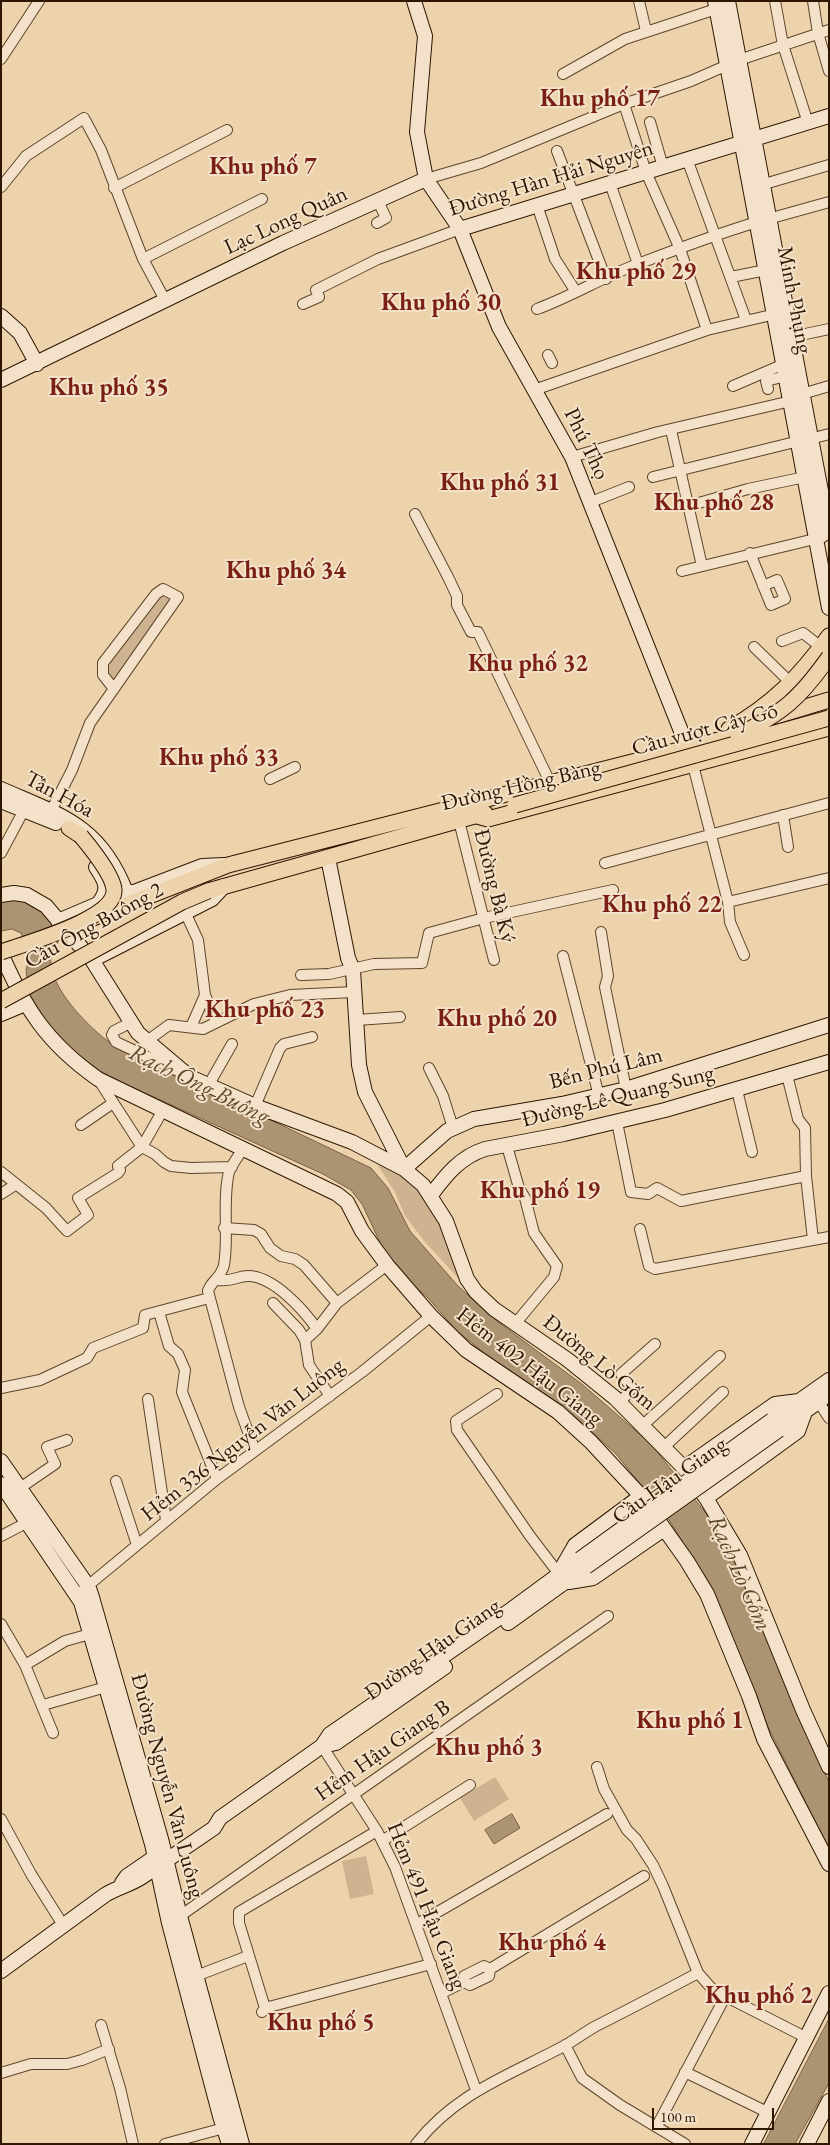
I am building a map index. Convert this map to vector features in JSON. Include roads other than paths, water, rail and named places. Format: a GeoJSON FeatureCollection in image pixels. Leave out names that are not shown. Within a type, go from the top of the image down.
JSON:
{"type":"FeatureCollection","features":[{"type":"Feature","properties":{"kind":"main road"},"geometry":{"type":"LineString","coordinates":[[733,732],[759,712],[826,647]]}},
{"type":"Feature","properties":{"kind":"main road","name":"Cầu vượt Cây Gõ"},"geometry":{"type":"LineString","coordinates":[[514,799],[769,720],[786,709],[804,691],[826,647]]}},
{"type":"Feature","properties":{"kind":"main road","name":"Đường Hồng Bàng"},"geometry":{"type":"LineString","coordinates":[[208,891],[459,821],[476,809],[482,793],[685,741],[733,732],[776,716],[829,700]]}},
{"type":"Feature","properties":{"kind":"main road","name":"Cầu vượt Cây Gõ"},"geometry":{"type":"LineString","coordinates":[[733,732],[829,710]]}},
{"type":"Feature","properties":{"kind":"main road"},"geometry":{"type":"LineString","coordinates":[[776,716],[784,724],[783,741]]}},
{"type":"Feature","properties":{"kind":"main road","name":"Cầu vượt Cây Gõ"},"geometry":{"type":"LineString","coordinates":[[476,809],[829,718]]}},
{"type":"Feature","properties":{"kind":"main road","name":"Đường Hồng Bàng"},"geometry":{"type":"LineString","coordinates":[[476,809],[488,819],[693,766],[829,728]]}},
{"type":"Feature","properties":{"kind":"main road","name":"Đường Hồng Bàng"},"geometry":{"type":"LineString","coordinates":[[1,952],[94,910],[228,864],[476,809]]}},
{"type":"Feature","properties":{"kind":"main road"},"geometry":{"type":"LineString","coordinates":[[69,828],[82,836],[97,857],[114,888],[113,899],[107,908],[94,910]]}},
{"type":"Feature","properties":{"kind":"main road","name":"Cầu Ông Buông 2"},"geometry":{"type":"LineString","coordinates":[[1,1001],[182,902],[208,891]]}},
{"type":"Feature","properties":{"kind":"street"},"geometry":{"type":"LineString","coordinates":[[1,59],[39,1]]}},
{"type":"Feature","properties":{"kind":"street"},"geometry":{"type":"LineString","coordinates":[[414,1],[425,36],[417,132],[426,178],[481,163],[624,104],[691,81],[733,62],[829,30]]}},
{"type":"Feature","properties":{"kind":"street"},"geometry":{"type":"LineString","coordinates":[[639,1],[646,31]]}},
{"type":"Feature","properties":{"kind":"street"},"geometry":{"type":"LineString","coordinates":[[775,1],[783,45],[808,122]]}},
{"type":"Feature","properties":{"kind":"street"},"geometry":{"type":"LineString","coordinates":[[813,1],[818,33],[829,71]]}},
{"type":"Feature","properties":{"kind":"street"},"geometry":{"type":"LineString","coordinates":[[563,74],[611,45],[719,4]]}},
{"type":"Feature","properties":{"kind":"street","name":"Minh Phụng"},"geometry":{"type":"LineString","coordinates":[[719,4],[747,112],[747,141],[761,185],[766,270],[780,313],[791,337],[796,397],[825,536],[829,608]]}},
{"type":"Feature","properties":{"kind":"street","name":"Minh Phụng"},"geometry":{"type":"LineString","coordinates":[[733,62],[780,313],[785,370],[796,397]]}},
{"type":"Feature","properties":{"kind":"street"},"geometry":{"type":"LineString","coordinates":[[624,104],[646,172],[680,249],[707,330]]}},
{"type":"Feature","properties":{"kind":"street"},"geometry":{"type":"LineString","coordinates":[[747,112],[775,132]]}},
{"type":"Feature","properties":{"kind":"street","name":"Đường Hàn Hải Nguyên"},"geometry":{"type":"LineString","coordinates":[[303,304],[319,297],[316,290],[378,259],[460,229],[829,116]]}},
{"type":"Feature","properties":{"kind":"street"},"geometry":{"type":"LineString","coordinates":[[1,187],[26,156],[84,118],[101,150],[114,188],[143,259],[165,300]]}},
{"type":"Feature","properties":{"kind":"street"},"geometry":{"type":"LineString","coordinates":[[650,122],[662,167]]}},
{"type":"Feature","properties":{"kind":"street"},"geometry":{"type":"LineString","coordinates":[[114,188],[227,130]]}},
{"type":"Feature","properties":{"kind":"street"},"geometry":{"type":"LineString","coordinates":[[557,151],[606,278]]}},
{"type":"Feature","properties":{"kind":"street"},"geometry":{"type":"LineString","coordinates":[[687,159],[746,320]]}},
{"type":"Feature","properties":{"kind":"street"},"geometry":{"type":"LineString","coordinates":[[761,185],[829,165]]}},
{"type":"Feature","properties":{"kind":"street","name":"Lạc Long Quân"},"geometry":{"type":"LineString","coordinates":[[1,380],[282,243],[426,178]]}},
{"type":"Feature","properties":{"kind":"street","name":"Phú Thọ"},"geometry":{"type":"LineString","coordinates":[[426,178],[460,229],[499,328],[572,457],[685,741]]}},
{"type":"Feature","properties":{"kind":"street"},"geometry":{"type":"LineString","coordinates":[[610,183],[638,264]]}},
{"type":"Feature","properties":{"kind":"street"},"geometry":{"type":"LineString","coordinates":[[143,259],[262,199]]}},
{"type":"Feature","properties":{"kind":"street"},"geometry":{"type":"LineString","coordinates":[[377,223],[386,218],[378,201]]}},
{"type":"Feature","properties":{"kind":"street"},"geometry":{"type":"LineString","coordinates":[[537,309],[568,297],[638,264],[715,234],[829,202]]}},
{"type":"Feature","properties":{"kind":"street"},"geometry":{"type":"LineString","coordinates":[[537,205],[555,259],[576,292]]}},
{"type":"Feature","properties":{"kind":"street"},"geometry":{"type":"LineString","coordinates":[[731,277],[766,270]]}},
{"type":"Feature","properties":{"kind":"street"},"geometry":{"type":"LineString","coordinates":[[534,390],[707,330],[780,313]]}},
{"type":"Feature","properties":{"kind":"street"},"geometry":{"type":"LineString","coordinates":[[1,316],[25,340],[37,364]]}},
{"type":"Feature","properties":{"kind":"street"},"geometry":{"type":"LineString","coordinates":[[791,337],[829,330]]}},
{"type":"Feature","properties":{"kind":"street"},"geometry":{"type":"LineString","coordinates":[[733,386],[785,370]]}},
{"type":"Feature","properties":{"kind":"street"},"geometry":{"type":"LineString","coordinates":[[768,389],[766,381],[785,370]]}},
{"type":"Feature","properties":{"kind":"street"},"geometry":{"type":"LineString","coordinates":[[572,457],[796,397],[829,386]]}},
{"type":"Feature","properties":{"kind":"street"},"geometry":{"type":"LineString","coordinates":[[671,430],[702,566]]}},
{"type":"Feature","properties":{"kind":"street"},"geometry":{"type":"LineString","coordinates":[[653,477],[829,434]]}},
{"type":"Feature","properties":{"kind":"street","name":"Minh Phụng"},"geometry":{"type":"LineString","coordinates":[[804,440],[805,478],[825,536]]}},
{"type":"Feature","properties":{"kind":"street"},"geometry":{"type":"LineString","coordinates":[[688,506],[748,489],[805,478]]}},
{"type":"Feature","properties":{"kind":"street"},"geometry":{"type":"LineString","coordinates":[[591,502],[629,487]]}},
{"type":"Feature","properties":{"kind":"street"},"geometry":{"type":"LineString","coordinates":[[414,514],[448,577],[457,596],[457,605],[471,632],[478,632],[546,776]]}},
{"type":"Feature","properties":{"kind":"street"},"geometry":{"type":"LineString","coordinates":[[682,571],[825,536]]}},
{"type":"Feature","properties":{"kind":"street"},"geometry":{"type":"LineString","coordinates":[[750,554],[763,586]]}},
{"type":"Feature","properties":{"kind":"street"},"geometry":{"type":"LineString","coordinates":[[51,811],[72,770],[90,723],[114,689],[159,623],[178,597],[163,589],[156,594],[103,663],[103,675],[114,689]]}},
{"type":"Feature","properties":{"kind":"street"},"geometry":{"type":"LineString","coordinates":[[782,641],[803,632],[826,647]]}},
{"type":"Feature","properties":{"kind":"street"},"geometry":{"type":"LineString","coordinates":[[754,646],[790,683]]}},
{"type":"Feature","properties":{"kind":"street"},"geometry":{"type":"LineString","coordinates":[[693,766],[728,902],[730,922],[744,955]]}},
{"type":"Feature","properties":{"kind":"street"},"geometry":{"type":"LineString","coordinates":[[270,779],[295,767]]}},
{"type":"Feature","properties":{"kind":"street","name":"Tân Hóa"},"geometry":{"type":"LineString","coordinates":[[1,789],[75,823],[92,836],[130,892]]}},
{"type":"Feature","properties":{"kind":"street","name":"Tân Hóa"},"geometry":{"type":"LineString","coordinates":[[1,801],[69,828],[102,877],[105,894],[94,910]]}},
{"type":"Feature","properties":{"kind":"street"},"geometry":{"type":"LineString","coordinates":[[605,863],[829,804]]}},
{"type":"Feature","properties":{"kind":"street"},"geometry":{"type":"LineString","coordinates":[[1,854],[24,810]]}},
{"type":"Feature","properties":{"kind":"street"},"geometry":{"type":"LineString","coordinates":[[783,815],[788,847]]}},
{"type":"Feature","properties":{"kind":"street","name":"Đường Bà Ký"},"geometry":{"type":"LineString","coordinates":[[459,821],[494,960]]}},
{"type":"Feature","properties":{"kind":"street"},"geometry":{"type":"LineString","coordinates":[[328,858],[348,958],[353,970],[359,1065],[365,1092],[404,1169]]}},
{"type":"Feature","properties":{"kind":"street","name":"Đường Hồng Bàng"},"geometry":{"type":"LineString","coordinates":[[58,921],[94,910],[130,892],[202,866],[228,864]]}},
{"type":"Feature","properties":{"kind":"street"},"geometry":{"type":"LineString","coordinates":[[728,902],[829,878]]}},
{"type":"Feature","properties":{"kind":"street","name":"Đường Hồng Bàng"},"geometry":{"type":"LineString","coordinates":[[92,960],[212,899],[224,886]]}},
{"type":"Feature","properties":{"kind":"street"},"geometry":{"type":"LineString","coordinates":[[301,975],[353,970],[374,964],[422,964],[429,934],[484,918],[613,890]]}},
{"type":"Feature","properties":{"kind":"street"},"geometry":{"type":"LineString","coordinates":[[1,895],[14,894],[37,900],[92,960],[130,1023],[147,1041],[190,1077]]}},
{"type":"Feature","properties":{"kind":"street"},"geometry":{"type":"LineString","coordinates":[[185,912],[198,940],[205,995],[216,1021]]}},
{"type":"Feature","properties":{"kind":"street"},"geometry":{"type":"LineString","coordinates":[[602,932],[608,976],[605,987],[626,1089]]}},
{"type":"Feature","properties":{"kind":"street","name":"Hẻm 402 Hậu Giang"},"geometry":{"type":"LineString","coordinates":[[1,952],[25,1004],[61,1050],[98,1079],[319,1184],[347,1202],[362,1231],[387,1265],[431,1316],[466,1350],[558,1412],[591,1442],[641,1496],[707,1594],[749,1696],[764,1740],[829,1864]]}},
{"type":"Feature","properties":{"kind":"street"},"geometry":{"type":"LineString","coordinates":[[563,956],[600,1096]]}},
{"type":"Feature","properties":{"kind":"street"},"geometry":{"type":"LineString","coordinates":[[147,1041],[169,1025],[203,1029],[254,1004],[290,995],[354,992]]}},
{"type":"Feature","properties":{"kind":"street"},"geometry":{"type":"LineString","coordinates":[[191,1027],[205,995]]}},
{"type":"Feature","properties":{"kind":"street"},"geometry":{"type":"LineString","coordinates":[[1,1014],[25,1004]]}},
{"type":"Feature","properties":{"kind":"street"},"geometry":{"type":"LineString","coordinates":[[357,1020],[400,1017]]}},
{"type":"Feature","properties":{"kind":"street"},"geometry":{"type":"LineString","coordinates":[[130,1023],[114,1032],[112,1035],[116,1042],[255,1106],[352,1142],[404,1169]]}},
{"type":"Feature","properties":{"kind":"street","name":"Bến Phú Lâm"},"geometry":{"type":"LineString","coordinates":[[404,1169],[442,1135],[453,1128],[480,1117],[600,1096],[829,1025]]}},
{"type":"Feature","properties":{"kind":"street"},"geometry":{"type":"LineString","coordinates":[[255,1106],[280,1048],[284,1044],[312,1037]]}},
{"type":"Feature","properties":{"kind":"street"},"geometry":{"type":"LineString","coordinates":[[208,1086],[232,1044]]}},
{"type":"Feature","properties":{"kind":"street","name":"Đường Lê Quang Sung"},"geometry":{"type":"LineString","coordinates":[[431,1195],[447,1173],[475,1152],[617,1122],[737,1090],[829,1062]]}},
{"type":"Feature","properties":{"kind":"street"},"geometry":{"type":"LineString","coordinates":[[429,1068],[443,1096],[453,1128]]}},
{"type":"Feature","properties":{"kind":"street"},"geometry":{"type":"LineString","coordinates":[[787,1075],[798,1119],[805,1128],[806,1176],[813,1240]]}},
{"type":"Feature","properties":{"kind":"street"},"geometry":{"type":"LineString","coordinates":[[98,1079],[142,1147],[171,1166],[191,1168],[232,1167]]}},
{"type":"Feature","properties":{"kind":"street"},"geometry":{"type":"LineString","coordinates":[[737,1090],[752,1152]]}},
{"type":"Feature","properties":{"kind":"street"},"geometry":{"type":"LineString","coordinates":[[81,1125],[113,1103]]}},
{"type":"Feature","properties":{"kind":"street"},"geometry":{"type":"LineString","coordinates":[[1,1172],[46,1208],[67,1231],[88,1215],[78,1198],[118,1173],[120,1170],[118,1166],[142,1147],[163,1110]]}},
{"type":"Feature","properties":{"kind":"street"},"geometry":{"type":"LineString","coordinates":[[617,1122],[632,1192],[648,1194],[657,1188],[681,1201],[806,1176]]}},
{"type":"Feature","properties":{"kind":"street"},"geometry":{"type":"LineString","coordinates":[[507,1146],[519,1188],[525,1198],[534,1234],[557,1266],[554,1276],[515,1324]]}},
{"type":"Feature","properties":{"kind":"street"},"geometry":{"type":"LineString","coordinates":[[243,1148],[232,1167],[224,1228],[224,1266],[218,1280],[209,1286],[209,1298],[239,1407],[256,1451]]}},
{"type":"Feature","properties":{"kind":"street","name":"Đường Lò Gốm"},"geometry":{"type":"LineString","coordinates":[[404,1169],[413,1175],[431,1195],[446,1221],[467,1280],[483,1300],[568,1360],[620,1403],[684,1468],[706,1498],[740,1555],[803,1710],[829,1767]]}},
{"type":"Feature","properties":{"kind":"street"},"geometry":{"type":"LineString","coordinates":[[1,1194],[15,1185]]}},
{"type":"Feature","properties":{"kind":"street"},"geometry":{"type":"LineString","coordinates":[[224,1228],[249,1229],[261,1234],[270,1248],[281,1256],[295,1259],[304,1265],[337,1303]]}},
{"type":"Feature","properties":{"kind":"street"},"geometry":{"type":"LineString","coordinates":[[640,1229],[649,1266],[655,1269],[829,1237]]}},
{"type":"Feature","properties":{"kind":"street"},"geometry":{"type":"LineString","coordinates":[[305,1340],[317,1329],[337,1303],[387,1265]]}},
{"type":"Feature","properties":{"kind":"street"},"geometry":{"type":"LineString","coordinates":[[218,1280],[235,1280],[248,1276],[277,1288],[305,1312],[317,1329]]}},
{"type":"Feature","properties":{"kind":"street"},"geometry":{"type":"LineString","coordinates":[[1,1388],[40,1380],[87,1358],[93,1348],[143,1328],[145,1315],[209,1298]]}},
{"type":"Feature","properties":{"kind":"street"},"geometry":{"type":"LineString","coordinates":[[273,1303],[299,1330],[305,1340],[310,1365],[330,1396]]}},
{"type":"Feature","properties":{"kind":"street"},"geometry":{"type":"LineString","coordinates":[[159,1312],[169,1346],[178,1354],[185,1370],[182,1392],[217,1479]]}},
{"type":"Feature","properties":{"kind":"street","name":"Hẻm 336 Nguyễn Văn Luông"},"geometry":{"type":"LineString","coordinates":[[83,1590],[217,1479],[330,1396],[431,1316]]}},
{"type":"Feature","properties":{"kind":"street"},"geometry":{"type":"LineString","coordinates":[[620,1403],[632,1388],[621,1374],[655,1344]]}},
{"type":"Feature","properties":{"kind":"street"},"geometry":{"type":"LineString","coordinates":[[643,1425],[720,1356]]}},
{"type":"Feature","properties":{"kind":"street"},"geometry":{"type":"LineString","coordinates":[[706,1498],[798,1431],[803,1405],[829,1380]]}},
{"type":"Feature","properties":{"kind":"street"},"geometry":{"type":"LineString","coordinates":[[664,1446],[723,1392]]}},
{"type":"Feature","properties":{"kind":"street"},"geometry":{"type":"LineString","coordinates":[[498,1394],[456,1421],[457,1430],[530,1536],[562,1578]]}},
{"type":"Feature","properties":{"kind":"street"},"geometry":{"type":"LineString","coordinates":[[684,1468],[775,1404],[803,1405],[823,1398],[829,1418]]}},
{"type":"Feature","properties":{"kind":"street"},"geometry":{"type":"LineString","coordinates":[[148,1399],[166,1520]]}},
{"type":"Feature","properties":{"kind":"street","name":"Cầu Hậu Giang"},"geometry":{"type":"LineString","coordinates":[[583,1563],[803,1405]]}},
{"type":"Feature","properties":{"kind":"street"},"geometry":{"type":"LineString","coordinates":[[20,1488],[55,1464],[47,1447],[67,1440]]}},
{"type":"Feature","properties":{"kind":"street","name":"Đường Nguyễn Văn Luông"},"geometry":{"type":"LineString","coordinates":[[1,1461],[20,1488],[83,1590],[161,1858],[169,1923],[230,2126],[240,2143]]}},
{"type":"Feature","properties":{"kind":"street"},"geometry":{"type":"LineString","coordinates":[[116,1481],[137,1545]]}},
{"type":"Feature","properties":{"kind":"street","name":"Đường Nguyễn Văn Luông"},"geometry":{"type":"LineString","coordinates":[[1,1484],[28,1522],[83,1590],[90,1634],[180,1916],[196,1976],[230,2126]]}},
{"type":"Feature","properties":{"kind":"street","name":"Đường Hậu Giang"},"geometry":{"type":"LineString","coordinates":[[562,1578],[575,1545],[641,1496]]}},
{"type":"Feature","properties":{"kind":"street"},"geometry":{"type":"LineString","coordinates":[[1,1536],[28,1522]]}},
{"type":"Feature","properties":{"kind":"street","name":"Đường Hậu Giang"},"geometry":{"type":"LineString","coordinates":[[562,1578],[593,1578],[664,1529]]}},
{"type":"Feature","properties":{"kind":"street","name":"Đường Hậu Giang"},"geometry":{"type":"LineString","coordinates":[[1,1971],[121,1885],[127,1876],[214,1828],[220,1818],[322,1746],[336,1743],[583,1563]]}},
{"type":"Feature","properties":{"kind":"street","name":"Hẻm Hậu Giang B"},"geometry":{"type":"LineString","coordinates":[[180,1916],[608,1616]]}},
{"type":"Feature","properties":{"kind":"street"},"geometry":{"type":"LineString","coordinates":[[1,1624],[25,1665],[53,1733]]}},
{"type":"Feature","properties":{"kind":"street"},"geometry":{"type":"LineString","coordinates":[[25,1665],[65,1641],[90,1634]]}},
{"type":"Feature","properties":{"kind":"street"},"geometry":{"type":"LineString","coordinates":[[43,1706],[106,1687]]}},
{"type":"Feature","properties":{"kind":"street","name":"Hẻm 491 Hậu Giang"},"geometry":{"type":"LineString","coordinates":[[322,1746],[382,1841],[417,1924],[476,2090]]}},
{"type":"Feature","properties":{"kind":"street"},"geometry":{"type":"LineString","coordinates":[[597,1767],[604,1790],[627,1830],[636,1839],[656,1872],[698,1973],[713,1990],[725,1998],[807,2038]]}},
{"type":"Feature","properties":{"kind":"street"},"geometry":{"type":"LineString","coordinates":[[382,1841],[470,1785]]}},
{"type":"Feature","properties":{"kind":"street"},"geometry":{"type":"LineString","coordinates":[[417,1924],[607,1814]]}},
{"type":"Feature","properties":{"kind":"street"},"geometry":{"type":"LineString","coordinates":[[2,1822],[31,1874],[63,1925]]}},
{"type":"Feature","properties":{"kind":"street"},"geometry":{"type":"LineString","coordinates":[[377,1831],[239,1912],[239,1923],[263,2010],[431,1964]]}},
{"type":"Feature","properties":{"kind":"street"},"geometry":{"type":"LineString","coordinates":[[442,1994],[464,1982],[470,1985],[488,1976],[490,1969],[644,1876]]}},
{"type":"Feature","properties":{"kind":"street"},"geometry":{"type":"LineString","coordinates":[[196,1976],[248,1956]]}},
{"type":"Feature","properties":{"kind":"street"},"geometry":{"type":"LineString","coordinates":[[416,2144],[431,2125],[452,2106],[476,2090],[565,2045],[595,2026],[698,1973]]}},
{"type":"Feature","properties":{"kind":"street"},"geometry":{"type":"LineString","coordinates":[[752,2144],[829,1994]]}},
{"type":"Feature","properties":{"kind":"street"},"geometry":{"type":"LineString","coordinates":[[657,2126],[725,1998]]}},
{"type":"Feature","properties":{"kind":"street"},"geometry":{"type":"LineString","coordinates":[[101,2025],[133,2144]]}},
{"type":"Feature","properties":{"kind":"street"},"geometry":{"type":"LineString","coordinates":[[565,2045],[582,2078],[620,2105],[684,2144]]}},
{"type":"Feature","properties":{"kind":"street"},"geometry":{"type":"LineString","coordinates":[[1,2073],[31,2064],[67,2064],[109,2049]]}},
{"type":"Feature","properties":{"kind":"street"},"geometry":{"type":"LineString","coordinates":[[684,2072],[769,2113]]}},
{"type":"Feature","properties":{"kind":"street"},"geometry":{"type":"LineString","coordinates":[[807,2144],[829,2101]]}},
{"type":"Feature","properties":{"kind":"street"},"geometry":{"type":"LineString","coordinates":[[165,2144],[230,2126]]}},
{"type":"Feature","properties":{"kind":"water","name":"Rạch Lò Gốm"},"geometry":{"type":"Polygon","coordinates":[[[26,899],[44,912],[53,927],[58,942],[51,957],[56,981],[82,1018],[103,1037],[112,1044],[371,1168],[388,1188],[410,1231],[458,1286],[498,1322],[583,1385],[651,1444],[712,1521],[735,1558],[798,1716],[829,1782],[829,1849],[768,1727],[712,1589],[669,1520],[616,1454],[572,1414],[490,1358],[456,1330],[427,1297],[408,1281],[384,1251],[362,1204],[351,1190],[323,1174],[123,1083],[102,1072],[73,1051],[29,998],[26,970],[30,954],[21,933],[12,929],[1,931],[1,900],[26,899]]]}},
{"type":"Feature","properties":{"kind":"water"},"geometry":{"type":"Polygon","coordinates":[[[512,1814],[520,1828],[494,1844],[485,1830],[512,1814]]]}},
{"type":"Feature","properties":{"kind":"water"},"geometry":{"type":"Polygon","coordinates":[[[829,2019],[829,2083],[795,2144],[764,2144],[829,2019]]]}},
{"type":"Feature","properties":{"kind":"district","name":"Khu phố 17"},"geometry":{"type":"Point","coordinates":[600,99]}},
{"type":"Feature","properties":{"kind":"district","name":"Khu phố 7"},"geometry":{"type":"Point","coordinates":[263,167]}},
{"type":"Feature","properties":{"kind":"district","name":"Khu phố 29"},"geometry":{"type":"Point","coordinates":[636,272]}},
{"type":"Feature","properties":{"kind":"district","name":"Khu phố 30"},"geometry":{"type":"Point","coordinates":[441,303]}},
{"type":"Feature","properties":{"kind":"district","name":"Khu phố 35"},"geometry":{"type":"Point","coordinates":[109,388]}},
{"type":"Feature","properties":{"kind":"district","name":"Khu phố 31"},"geometry":{"type":"Point","coordinates":[500,483]}},
{"type":"Feature","properties":{"kind":"district","name":"Khu phố 28"},"geometry":{"type":"Point","coordinates":[714,503]}},
{"type":"Feature","properties":{"kind":"district","name":"Khu phố 34"},"geometry":{"type":"Point","coordinates":[286,571]}},
{"type":"Feature","properties":{"kind":"district","name":"Khu phố 32"},"geometry":{"type":"Point","coordinates":[528,664]}},
{"type":"Feature","properties":{"kind":"district","name":"Khu phố 33"},"geometry":{"type":"Point","coordinates":[219,758]}},
{"type":"Feature","properties":{"kind":"district","name":"Khu phố 22"},"geometry":{"type":"Point","coordinates":[662,905]}},
{"type":"Feature","properties":{"kind":"district","name":"Khu phố 23"},"geometry":{"type":"Point","coordinates":[265,1010]}},
{"type":"Feature","properties":{"kind":"district","name":"Khu phố 20"},"geometry":{"type":"Point","coordinates":[497,1019]}},
{"type":"Feature","properties":{"kind":"district","name":"Khu phố 19"},"geometry":{"type":"Point","coordinates":[540,1191]}},
{"type":"Feature","properties":{"kind":"district","name":"Khu phố 1"},"geometry":{"type":"Point","coordinates":[690,1721]}},
{"type":"Feature","properties":{"kind":"district","name":"Khu phố 3"},"geometry":{"type":"Point","coordinates":[489,1748]}},
{"type":"Feature","properties":{"kind":"district","name":"Khu phố 4"},"geometry":{"type":"Point","coordinates":[552,1943]}},
{"type":"Feature","properties":{"kind":"district","name":"Khu phố 2"},"geometry":{"type":"Point","coordinates":[759,1996]}},
{"type":"Feature","properties":{"kind":"district","name":"Khu phố 5"},"geometry":{"type":"Point","coordinates":[321,2023]}},
{"type":"Feature","properties":{"kind":"water label","name":"Rạch Ông Buông"},"geometry":{"type":"Point","coordinates":[199,1085]}}]}
